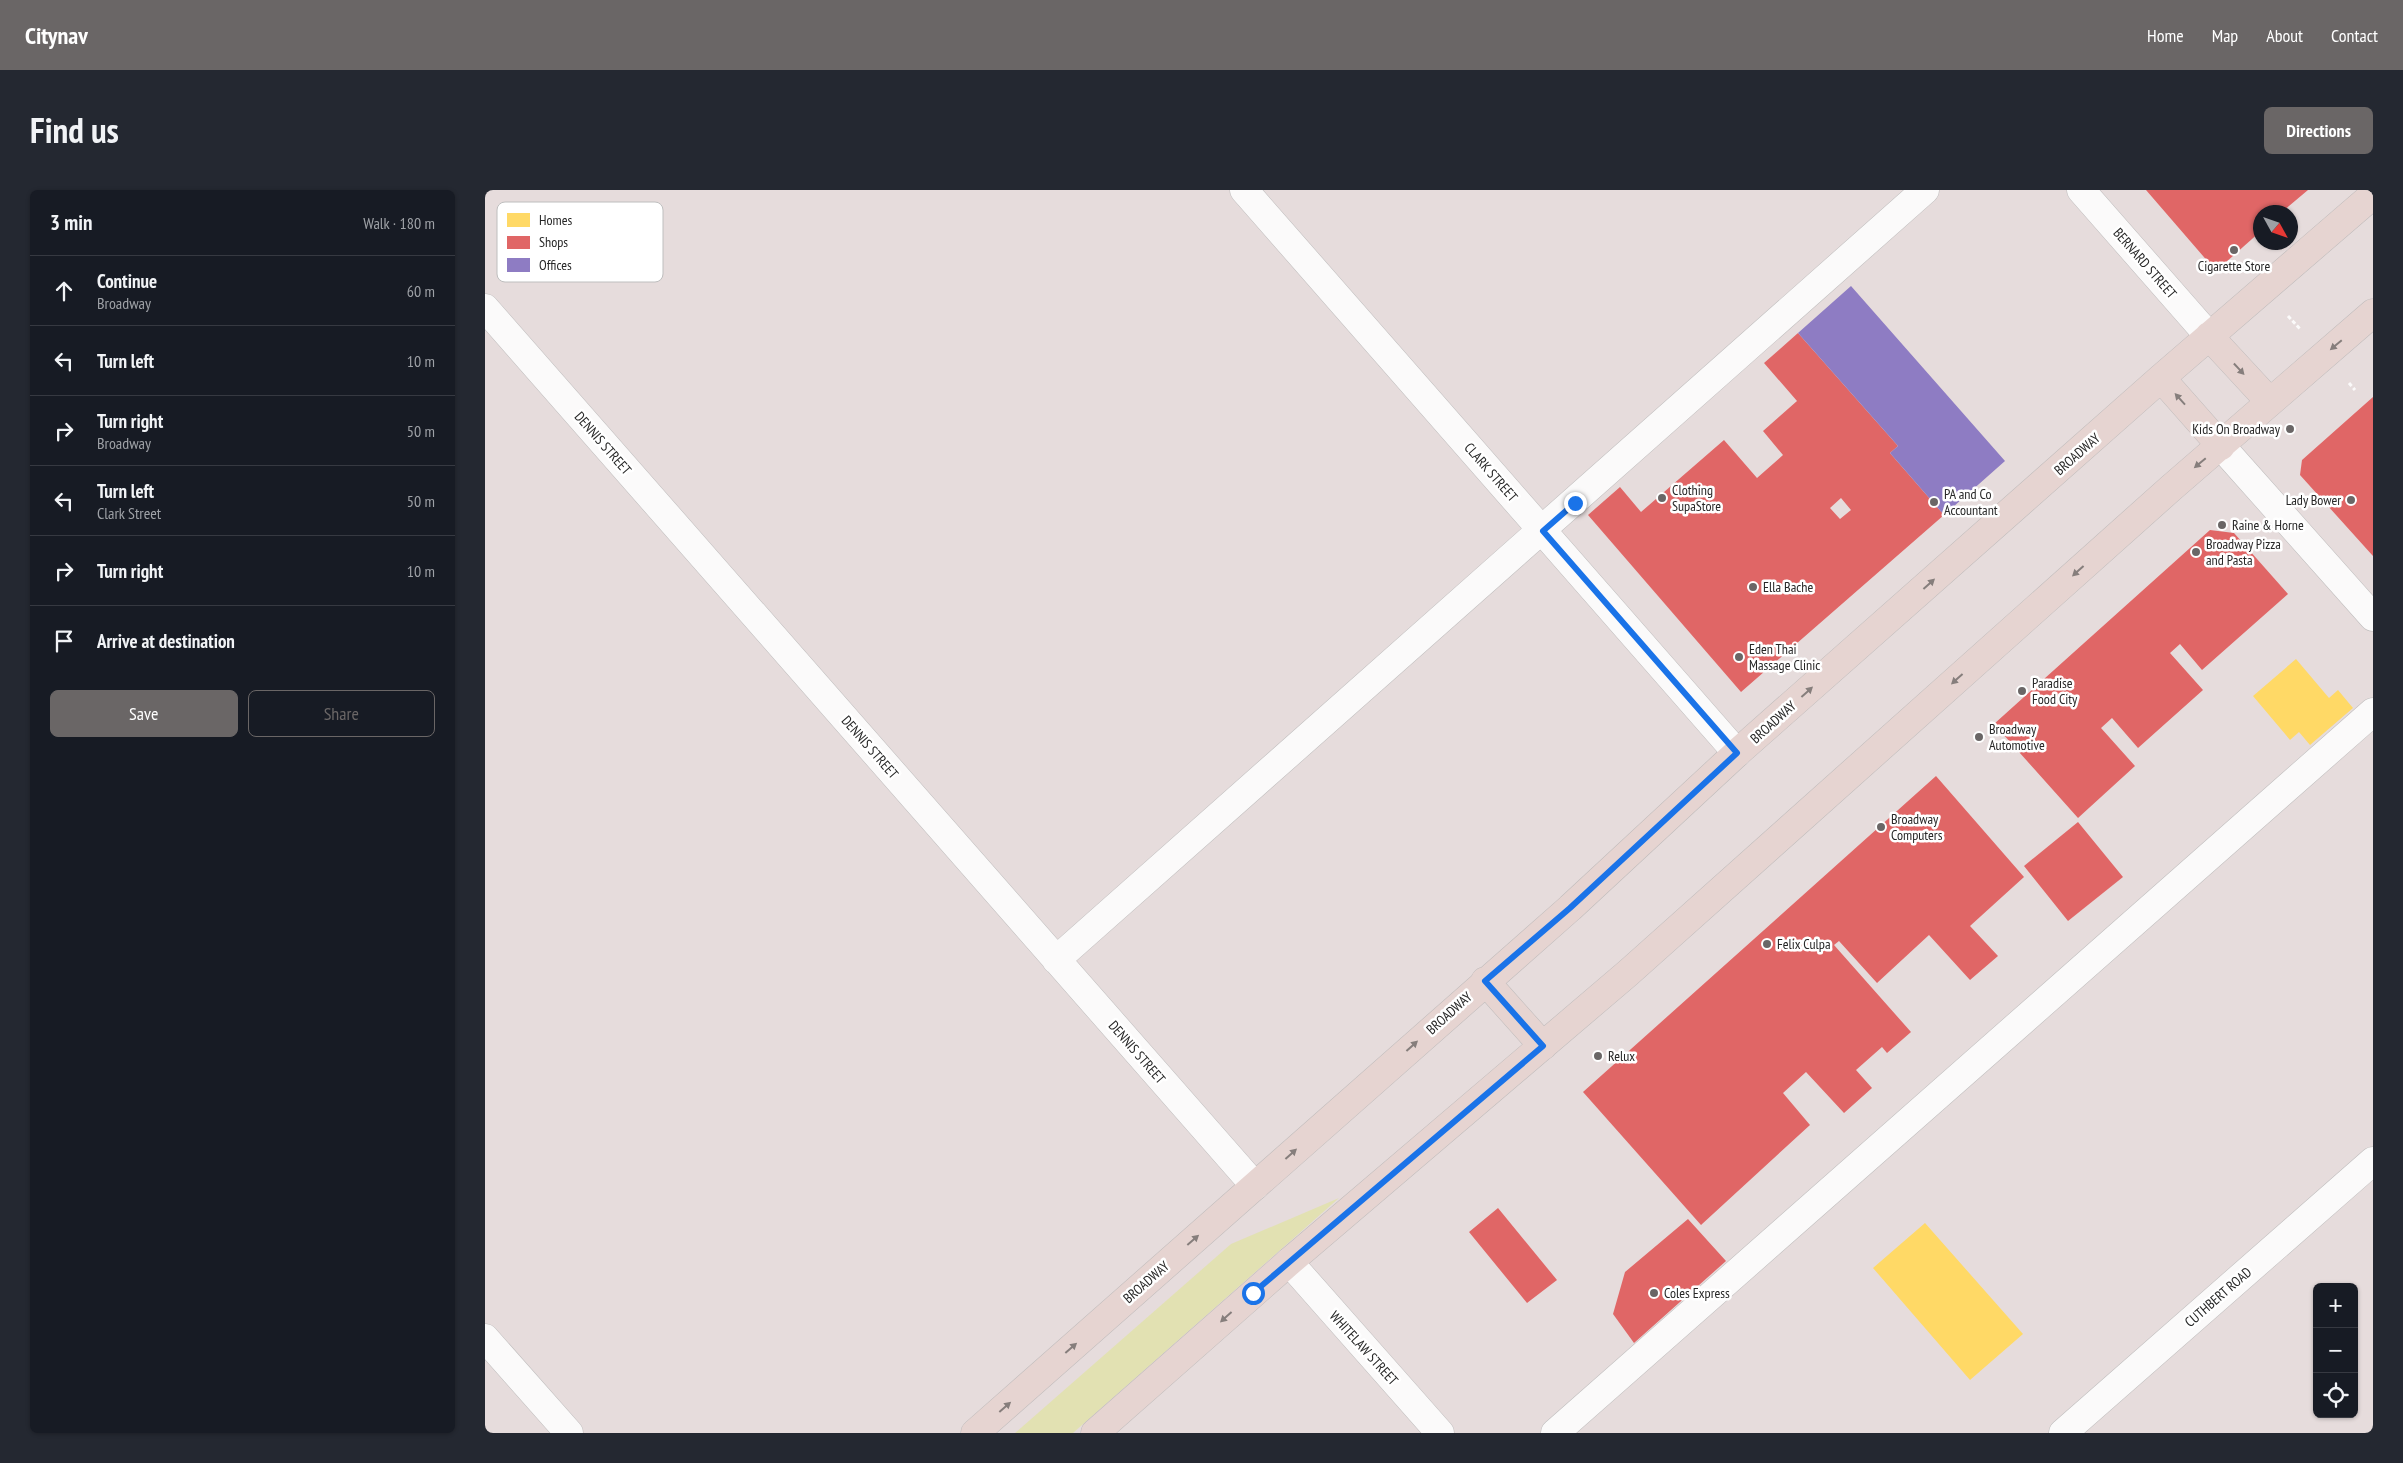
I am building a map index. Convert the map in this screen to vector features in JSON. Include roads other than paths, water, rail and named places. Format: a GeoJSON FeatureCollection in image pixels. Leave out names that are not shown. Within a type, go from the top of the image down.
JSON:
{"type":"FeatureCollection","features":[{"type":"Feature","properties":{"kind":"main road","name":"BROADWAY"},"geometry":{"type":"LineString","coordinates":[[975,1433],[1570,908],[1737,753],[2161,378],[2373,195]]}},
{"type":"Feature","properties":{"kind":"main road"},"geometry":{"type":"LineString","coordinates":[[1095,1433],[1289,1262],[1543,1046],[2373,313]]}},
{"type":"Feature","properties":{"kind":"main road"},"geometry":{"type":"LineString","coordinates":[[2209,336],[2270,402]]}},
{"type":"Feature","properties":{"kind":"main road"},"geometry":{"type":"LineString","coordinates":[[2161,378],[2221,446]]}},
{"type":"Feature","properties":{"kind":"main road"},"geometry":{"type":"LineString","coordinates":[[1485,981],[1543,1046]]}},
{"type":"Feature","properties":{"kind":"street","name":"CLARK STREET"},"geometry":{"type":"LineString","coordinates":[[1245,190],[1737,753]]}},
{"type":"Feature","properties":{"kind":"street"},"geometry":{"type":"LineString","coordinates":[[1056,960],[1543,531],[1925,190]]}},
{"type":"Feature","properties":{"kind":"street","name":"BERNARD STREET"},"geometry":{"type":"LineString","coordinates":[[2081,190],[2209,336]]}},
{"type":"Feature","properties":{"kind":"street","name":"DENNIS STREET"},"geometry":{"type":"LineString","coordinates":[[485,308],[1255,1186]]}},
{"type":"Feature","properties":{"kind":"street"},"geometry":{"type":"LineString","coordinates":[[2221,446],[2373,617]]}},
{"type":"Feature","properties":{"kind":"street"},"geometry":{"type":"LineString","coordinates":[[1555,1433],[2373,712]]}},
{"type":"Feature","properties":{"kind":"street","name":"CUTHBERT ROAD"},"geometry":{"type":"LineString","coordinates":[[2063,1433],[2373,1161]]}},
{"type":"Feature","properties":{"kind":"street","name":"WHITELAW STREET"},"geometry":{"type":"LineString","coordinates":[[1289,1262],[1440,1433]]}},
{"type":"Feature","properties":{"kind":"street"},"geometry":{"type":"LineString","coordinates":[[485,1338],[569,1433]]}},
{"type":"Feature","properties":{"kind":"place","name":"Cigarette Store"},"geometry":{"type":"Point","coordinates":[2234,250]}},
{"type":"Feature","properties":{"kind":"place","name":"Kids On Broadway"},"geometry":{"type":"Point","coordinates":[2290,429]}},
{"type":"Feature","properties":{"kind":"place","name":"Clothing SupaStore"},"geometry":{"type":"Point","coordinates":[1662,498]}},
{"type":"Feature","properties":{"kind":"place","name":"Lady Bower"},"geometry":{"type":"Point","coordinates":[2351,500]}},
{"type":"Feature","properties":{"kind":"place","name":"PA and Co Accountant"},"geometry":{"type":"Point","coordinates":[1934,502]}},
{"type":"Feature","properties":{"kind":"place","name":"Raine & Horne"},"geometry":{"type":"Point","coordinates":[2222,525]}},
{"type":"Feature","properties":{"kind":"place","name":"Broadway Pizza and Pasta"},"geometry":{"type":"Point","coordinates":[2196,552]}},
{"type":"Feature","properties":{"kind":"place","name":"Ella Bache"},"geometry":{"type":"Point","coordinates":[1753,587]}},
{"type":"Feature","properties":{"kind":"place","name":"Eden Thai Massage Clinic"},"geometry":{"type":"Point","coordinates":[1739,657]}},
{"type":"Feature","properties":{"kind":"place","name":"Paradise Food City"},"geometry":{"type":"Point","coordinates":[2022,691]}},
{"type":"Feature","properties":{"kind":"place","name":"Broadway Automotive"},"geometry":{"type":"Point","coordinates":[1979,737]}},
{"type":"Feature","properties":{"kind":"place","name":"Broadway Computers"},"geometry":{"type":"Point","coordinates":[1881,827]}},
{"type":"Feature","properties":{"kind":"place","name":"Felix Culpa"},"geometry":{"type":"Point","coordinates":[1767,944]}},
{"type":"Feature","properties":{"kind":"place","name":"Relux"},"geometry":{"type":"Point","coordinates":[1598,1056]}},
{"type":"Feature","properties":{"kind":"place","name":"Coles Express"},"geometry":{"type":"Point","coordinates":[1654,1293]}}]}
